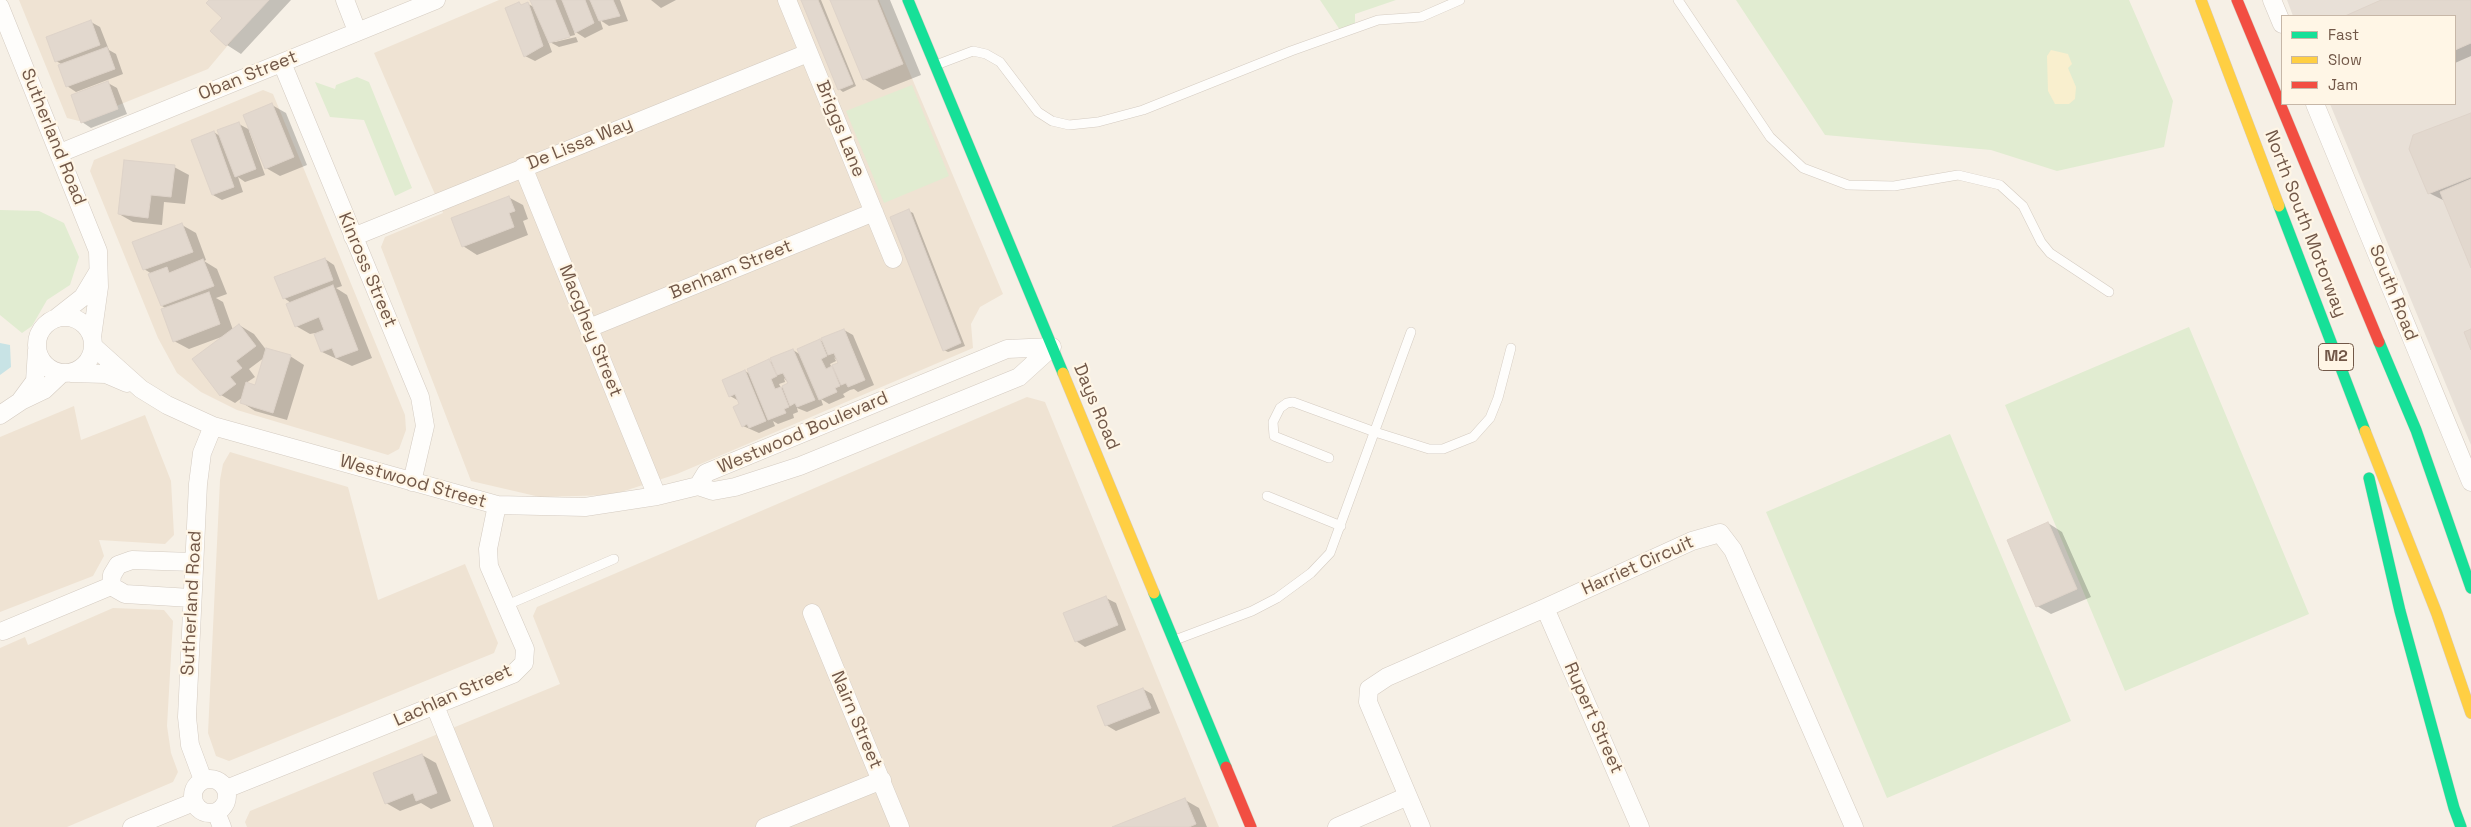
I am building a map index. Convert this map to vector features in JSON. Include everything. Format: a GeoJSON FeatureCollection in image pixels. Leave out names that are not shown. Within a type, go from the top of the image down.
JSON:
{"type":"FeatureCollection","features":[{"type":"Feature","properties":{"kind":"main road","name":"Days Road"},"geometry":{"type":"LineString","coordinates":[[908,0],[1251,827]]}},
{"type":"Feature","properties":{"kind":"main road","name":"North South Motorway"},"geometry":{"type":"LineString","coordinates":[[2201,0],[2348,388],[2437,614],[2471,713]]}},
{"type":"Feature","properties":{"kind":"main road","name":"North South Motorway"},"geometry":{"type":"LineString","coordinates":[[2237,0],[2416,430],[2471,588]]}},
{"type":"Feature","properties":{"kind":"main road","name":"M2"},"geometry":{"type":"LineString","coordinates":[[2348,388],[2400,611],[2454,808],[2461,827]]}},
{"type":"Feature","properties":{"kind":"main road"},"geometry":{"type":"LineString","coordinates":[[2416,430],[2467,541]]}},
{"type":"Feature","properties":{"kind":"street"},"geometry":{"type":"LineString","coordinates":[[345,0],[358,31]]}},
{"type":"Feature","properties":{"kind":"street","name":"Oban Street"},"geometry":{"type":"LineString","coordinates":[[60,153],[436,0]]}},
{"type":"Feature","properties":{"kind":"street","name":"Briggs Lane"},"geometry":{"type":"LineString","coordinates":[[787,0],[893,259]]}},
{"type":"Feature","properties":{"kind":"street"},"geometry":{"type":"LineString","coordinates":[[2272,0],[2281,22]]}},
{"type":"Feature","properties":{"kind":"street","name":"Sutherland Road"},"geometry":{"type":"LineString","coordinates":[[0,7],[98,251],[99,287],[92,341]]}},
{"type":"Feature","properties":{"kind":"street","name":"De Lissa Way"},"geometry":{"type":"LineString","coordinates":[[353,237],[808,52]]}},
{"type":"Feature","properties":{"kind":"street","name":"Kinross Street"},"geometry":{"type":"LineString","coordinates":[[282,63],[420,397],[425,426],[412,482]]}},
{"type":"Feature","properties":{"kind":"street","name":"South Road"},"geometry":{"type":"LineString","coordinates":[[2315,105],[2471,482]]}},
{"type":"Feature","properties":{"kind":"street","name":"Macghey Street"},"geometry":{"type":"LineString","coordinates":[[524,167],[657,496]]}},
{"type":"Feature","properties":{"kind":"street","name":"Benham Street"},"geometry":{"type":"LineString","coordinates":[[589,328],[874,212]]}},
{"type":"Feature","properties":{"kind":"street"},"geometry":{"type":"LineString","coordinates":[[21,401],[34,381],[37,340],[40,331],[46,324],[83,297],[99,269]]}},
{"type":"Feature","properties":{"kind":"street"},"geometry":{"type":"LineString","coordinates":[[0,415],[21,401],[44,390],[66,373],[87,363],[92,341],[81,322],[73,318],[55,319]]}},
{"type":"Feature","properties":{"kind":"street","name":"Westwood Street"},"geometry":{"type":"LineString","coordinates":[[92,341],[141,389]]}},
{"type":"Feature","properties":{"kind":"street","name":"Westwood Boulevard"},"geometry":{"type":"LineString","coordinates":[[1052,347],[1018,377],[800,466],[735,488],[713,491],[698,486],[706,473],[1007,349],[1052,347]]}},
{"type":"Feature","properties":{"kind":"street"},"geometry":{"type":"LineString","coordinates":[[37,350],[45,366],[66,373]]}},
{"type":"Feature","properties":{"kind":"street"},"geometry":{"type":"LineString","coordinates":[[960,368],[970,385],[969,397]]}},
{"type":"Feature","properties":{"kind":"street","name":"Westwood Street"},"geometry":{"type":"LineString","coordinates":[[66,373],[106,374],[141,389],[167,405],[213,426],[497,505],[585,507],[657,496],[698,486]]}},
{"type":"Feature","properties":{"kind":"street","name":"Sutherland Road"},"geometry":{"type":"LineString","coordinates":[[203,780],[190,745],[187,716],[193,562],[202,454],[213,426]]}},
{"type":"Feature","properties":{"kind":"street","name":"Lachlan Street"},"geometry":{"type":"LineString","coordinates":[[226,790],[513,674],[524,663],[525,649],[489,566],[488,549],[497,505]]}},
{"type":"Feature","properties":{"kind":"street","name":"Harriet Circuit"},"geometry":{"type":"LineString","coordinates":[[1421,827],[1368,702],[1369,689],[1387,677],[1545,608],[1692,540],[1720,533],[1733,550],[1854,827]]}},
{"type":"Feature","properties":{"kind":"street"},"geometry":{"type":"LineString","coordinates":[[111,586],[112,575],[118,565],[132,560],[193,562]]}},
{"type":"Feature","properties":{"kind":"street"},"geometry":{"type":"LineString","coordinates":[[111,586],[125,594],[191,598]]}},
{"type":"Feature","properties":{"kind":"street"},"geometry":{"type":"LineString","coordinates":[[3,631],[111,586]]}},
{"type":"Feature","properties":{"kind":"street","name":"Rupert Street"},"geometry":{"type":"LineString","coordinates":[[1545,608],[1640,827]]}},
{"type":"Feature","properties":{"kind":"street","name":"Nairn Street"},"geometry":{"type":"LineString","coordinates":[[812,613],[900,827]]}},
{"type":"Feature","properties":{"kind":"street"},"geometry":{"type":"LineString","coordinates":[[434,706],[484,827]]}},
{"type":"Feature","properties":{"kind":"street"},"geometry":{"type":"LineString","coordinates":[[214,779],[226,790],[227,800],[219,820],[211,814],[201,811],[194,802],[193,792],[203,780],[214,779]]}},
{"type":"Feature","properties":{"kind":"street"},"geometry":{"type":"LineString","coordinates":[[765,827],[882,780]]}},
{"type":"Feature","properties":{"kind":"street"},"geometry":{"type":"LineString","coordinates":[[1337,827],[1408,796]]}},
{"type":"Feature","properties":{"kind":"street"},"geometry":{"type":"LineString","coordinates":[[132,827],[194,802]]}},
{"type":"Feature","properties":{"kind":"lane"},"geometry":{"type":"LineString","coordinates":[[935,66],[973,51],[986,54],[1000,62],[1018,83],[1038,112],[1052,121],[1069,125],[1098,122],[1143,110],[1291,51],[1378,20],[1421,17],[1460,0]]}},
{"type":"Feature","properties":{"kind":"lane"},"geometry":{"type":"LineString","coordinates":[[1678,0],[1770,137],[1803,168],[1848,185],[1894,186],[1958,175],[2000,185],[2023,206],[2041,242],[2050,253],[2109,292]]}},
{"type":"Feature","properties":{"kind":"lane"},"geometry":{"type":"LineString","coordinates":[[1175,640],[1252,611],[1276,598],[1311,573],[1330,553],[1411,332]]}},
{"type":"Feature","properties":{"kind":"lane"},"geometry":{"type":"LineString","coordinates":[[1329,458],[1274,436],[1273,422],[1280,408],[1287,403],[1294,402],[1375,432],[1429,449],[1443,449],[1473,437],[1482,429],[1493,411],[1498,398],[1511,348]]}},
{"type":"Feature","properties":{"kind":"lane"},"geometry":{"type":"LineString","coordinates":[[1267,496],[1341,526]]}},
{"type":"Feature","properties":{"kind":"lane"},"geometry":{"type":"LineString","coordinates":[[507,605],[614,559]]}},
{"type":"Feature","properties":{"kind":"shaded area"},"geometry":{"type":"Polygon","coordinates":[[[19,0],[266,0],[208,69],[79,121],[67,118],[19,0]]]}},
{"type":"Feature","properties":{"kind":"shaded area"},"geometry":{"type":"Polygon","coordinates":[[[499,0],[879,0],[1003,294],[980,307],[971,324],[973,348],[677,474],[612,495],[540,497],[471,481],[381,247],[385,237],[443,213],[374,53],[499,0]]]}},
{"type":"Feature","properties":{"kind":"shaded area"},"geometry":{"type":"Polygon","coordinates":[[[2287,0],[2471,0],[2471,445],[2330,105],[2456,105],[2456,15],[2293,15],[2287,0]]]}},
{"type":"Feature","properties":{"kind":"shaded area"},"geometry":{"type":"Polygon","coordinates":[[[263,90],[273,94],[405,415],[406,430],[399,449],[388,455],[237,410],[201,392],[177,373],[158,338],[90,171],[94,160],[263,90]]]}},
{"type":"Feature","properties":{"kind":"shaded area"},"geometry":{"type":"Polygon","coordinates":[[[1027,397],[1045,402],[1219,827],[247,827],[245,822],[250,811],[560,684],[533,616],[537,607],[1027,397]]]}},
{"type":"Feature","properties":{"kind":"shaded area"},"geometry":{"type":"Polygon","coordinates":[[[74,406],[81,440],[145,415],[171,481],[174,535],[165,544],[99,540],[104,556],[93,576],[0,612],[0,437],[74,406]]]}},
{"type":"Feature","properties":{"kind":"shaded area"},"geometry":{"type":"Polygon","coordinates":[[[230,452],[348,487],[378,600],[465,564],[498,643],[494,653],[229,761],[216,756],[208,733],[220,480],[223,464],[230,452]]]}},
{"type":"Feature","properties":{"kind":"shaded area"},"geometry":{"type":"Polygon","coordinates":[[[113,608],[164,610],[173,621],[167,726],[171,753],[178,772],[173,782],[67,827],[0,827],[0,648],[25,637],[28,645],[113,608]]]}},
{"type":"Feature","properties":{"kind":"green space"},"geometry":{"type":"Polygon","coordinates":[[[1320,0],[1396,0],[1355,14],[1355,28],[1342,33],[1320,0]]]}},
{"type":"Feature","properties":{"kind":"green space"},"geometry":{"type":"Polygon","coordinates":[[[1736,0],[2129,0],[2173,101],[2164,147],[2057,171],[1991,150],[1825,135],[1736,0]]]}},
{"type":"Feature","properties":{"kind":"green space"},"geometry":{"type":"Polygon","coordinates":[[[357,77],[369,82],[412,188],[395,196],[364,120],[330,117],[315,82],[335,89],[336,85],[357,77]]]}},
{"type":"Feature","properties":{"kind":"green space"},"geometry":{"type":"Polygon","coordinates":[[[912,85],[949,176],[884,203],[846,111],[912,85]]]}},
{"type":"Feature","properties":{"kind":"green space"},"geometry":{"type":"Polygon","coordinates":[[[0,210],[39,211],[64,223],[79,257],[70,285],[47,300],[32,326],[22,333],[0,315],[0,210]]]}},
{"type":"Feature","properties":{"kind":"green space"},"geometry":{"type":"Polygon","coordinates":[[[2189,327],[2309,614],[2125,691],[2005,405],[2189,327]]]}},
{"type":"Feature","properties":{"kind":"green space"},"geometry":{"type":"Polygon","coordinates":[[[1950,434],[2071,721],[1887,798],[1766,512],[1950,434]]]}},
{"type":"Feature","properties":{"kind":"sand"},"geometry":{"type":"Polygon","coordinates":[[[2051,50],[2068,54],[2072,64],[2068,68],[2076,87],[2075,99],[2069,104],[2055,104],[2048,91],[2047,56],[2051,50]]]}},
{"type":"Feature","properties":{"kind":"water"},"geometry":{"type":"Polygon","coordinates":[[[0,343],[10,345],[11,367],[0,375],[0,343]]]}},
{"type":"Feature","properties":{"kind":"building"},"geometry":{"type":"Polygon","coordinates":[[[209,0],[269,0],[226,46],[210,31],[222,18],[206,3],[209,0]]]}},
{"type":"Feature","properties":{"kind":"building"},"geometry":{"type":"Polygon","coordinates":[[[530,0],[555,0],[570,37],[549,43],[530,0]]]}},
{"type":"Feature","properties":{"kind":"building"},"geometry":{"type":"Polygon","coordinates":[[[562,0],[585,0],[594,23],[575,33],[562,0]]]}},
{"type":"Feature","properties":{"kind":"building"},"geometry":{"type":"Polygon","coordinates":[[[590,0],[613,0],[620,16],[599,21],[590,0]]]}},
{"type":"Feature","properties":{"kind":"building"},"geometry":{"type":"Polygon","coordinates":[[[801,0],[818,0],[853,84],[838,90],[801,0]]]}},
{"type":"Feature","properties":{"kind":"building"},"geometry":{"type":"Polygon","coordinates":[[[830,0],[877,0],[903,64],[863,80],[830,0]]]}},
{"type":"Feature","properties":{"kind":"building"},"geometry":{"type":"Polygon","coordinates":[[[2381,0],[2471,0],[2471,43],[2456,50],[2456,15],[2347,15],[2381,0]]]}},
{"type":"Feature","properties":{"kind":"building"},"geometry":{"type":"Polygon","coordinates":[[[519,2],[521,5],[528,2],[543,46],[524,57],[505,8],[519,2]]]}},
{"type":"Feature","properties":{"kind":"building"},"geometry":{"type":"Polygon","coordinates":[[[91,20],[100,45],[55,62],[46,37],[91,20]]]}},
{"type":"Feature","properties":{"kind":"building"},"geometry":{"type":"Polygon","coordinates":[[[107,47],[115,69],[66,87],[58,65],[107,47]]]}},
{"type":"Feature","properties":{"kind":"building"},"geometry":{"type":"Polygon","coordinates":[[[108,81],[118,109],[81,123],[71,95],[108,81]]]}},
{"type":"Feature","properties":{"kind":"building"},"geometry":{"type":"Polygon","coordinates":[[[272,103],[294,157],[265,169],[243,115],[272,103]]]}},
{"type":"Feature","properties":{"kind":"building"},"geometry":{"type":"Polygon","coordinates":[[[2471,113],[2471,177],[2428,194],[2409,149],[2413,135],[2471,113]]]}},
{"type":"Feature","properties":{"kind":"building"},"geometry":{"type":"Polygon","coordinates":[[[239,122],[256,169],[235,177],[217,130],[239,122]]]}},
{"type":"Feature","properties":{"kind":"building"},"geometry":{"type":"Polygon","coordinates":[[[214,131],[234,187],[212,195],[191,140],[214,131]]]}},
{"type":"Feature","properties":{"kind":"building"},"geometry":{"type":"Polygon","coordinates":[[[124,160],[175,165],[171,197],[151,195],[148,218],[118,214],[124,160]]]}},
{"type":"Feature","properties":{"kind":"building"},"geometry":{"type":"Polygon","coordinates":[[[2471,179],[2471,268],[2440,192],[2471,179]]]}},
{"type":"Feature","properties":{"kind":"building"},"geometry":{"type":"Polygon","coordinates":[[[509,196],[515,211],[509,213],[514,227],[462,247],[451,218],[509,196]]]}},
{"type":"Feature","properties":{"kind":"building"},"geometry":{"type":"Polygon","coordinates":[[[909,209],[961,343],[943,351],[890,217],[909,209]]]}},
{"type":"Feature","properties":{"kind":"building"},"geometry":{"type":"Polygon","coordinates":[[[182,223],[193,252],[143,270],[132,242],[182,223]]]}},
{"type":"Feature","properties":{"kind":"building"},"geometry":{"type":"Polygon","coordinates":[[[325,258],[333,280],[283,299],[274,277],[325,258]]]}},
{"type":"Feature","properties":{"kind":"building"},"geometry":{"type":"Polygon","coordinates":[[[203,259],[214,286],[161,306],[148,274],[167,267],[169,273],[203,259]]]}},
{"type":"Feature","properties":{"kind":"building"},"geometry":{"type":"Polygon","coordinates":[[[333,285],[358,350],[336,358],[332,348],[321,352],[314,334],[324,330],[319,317],[295,327],[286,304],[333,285]]]}},
{"type":"Feature","properties":{"kind":"building"},"geometry":{"type":"Polygon","coordinates":[[[209,292],[220,324],[173,342],[161,309],[209,292]]]}},
{"type":"Feature","properties":{"kind":"building"},"geometry":{"type":"Polygon","coordinates":[[[239,324],[256,346],[236,361],[242,368],[230,377],[236,384],[220,396],[192,359],[239,324]]]}},
{"type":"Feature","properties":{"kind":"building"},"geometry":{"type":"Polygon","coordinates":[[[844,329],[865,380],[848,387],[846,383],[841,385],[832,365],[838,363],[834,353],[828,355],[821,338],[844,329]]]}},
{"type":"Feature","properties":{"kind":"building"},"geometry":{"type":"Polygon","coordinates":[[[2471,329],[2471,350],[2464,332],[2471,329]]]}},
{"type":"Feature","properties":{"kind":"building"},"geometry":{"type":"Polygon","coordinates":[[[820,339],[827,356],[821,359],[826,369],[832,366],[840,386],[835,388],[837,392],[819,400],[797,349],[820,339]]]}},
{"type":"Feature","properties":{"kind":"building"},"geometry":{"type":"Polygon","coordinates":[[[266,348],[291,355],[273,413],[240,403],[246,382],[255,385],[266,348]]]}},
{"type":"Feature","properties":{"kind":"building"},"geometry":{"type":"Polygon","coordinates":[[[793,349],[815,400],[797,407],[795,403],[790,406],[782,386],[788,383],[783,373],[777,375],[770,358],[793,349]]]}},
{"type":"Feature","properties":{"kind":"building"},"geometry":{"type":"Polygon","coordinates":[[[769,359],[777,376],[771,379],[775,389],[781,387],[789,407],[784,409],[786,413],[768,420],[747,369],[769,359]]]}},
{"type":"Feature","properties":{"kind":"building"},"geometry":{"type":"Polygon","coordinates":[[[745,370],[766,421],[749,428],[747,424],[742,427],[733,407],[739,404],[735,394],[729,397],[722,380],[745,370]]]}},
{"type":"Feature","properties":{"kind":"building"},"geometry":{"type":"Polygon","coordinates":[[[2048,522],[2077,589],[2036,607],[2007,540],[2048,522]]]}},
{"type":"Feature","properties":{"kind":"building"},"geometry":{"type":"Polygon","coordinates":[[[1106,596],[1118,625],[1075,642],[1063,613],[1106,596]]]}},
{"type":"Feature","properties":{"kind":"building"},"geometry":{"type":"Polygon","coordinates":[[[1143,688],[1151,708],[1105,726],[1097,706],[1143,688]]]}},
{"type":"Feature","properties":{"kind":"building"},"geometry":{"type":"Polygon","coordinates":[[[422,754],[437,793],[416,801],[413,793],[385,804],[373,773],[422,754]]]}},
{"type":"Feature","properties":{"kind":"building"},"geometry":{"type":"Polygon","coordinates":[[[1185,798],[1196,824],[1189,827],[1112,827],[1185,798]]]}},
{"type":"Feature","properties":{"kind":"traffic: fast"},"geometry":{"type":"LineString","coordinates":[[908,0],[1063,373]]}},
{"type":"Feature","properties":{"kind":"traffic: fast"},"geometry":{"type":"LineString","coordinates":[[2279,206],[2365,431]]}},
{"type":"Feature","properties":{"kind":"traffic: fast"},"geometry":{"type":"LineString","coordinates":[[2379,342],[2416,430],[2471,588]]}},
{"type":"Feature","properties":{"kind":"traffic: fast"},"geometry":{"type":"LineString","coordinates":[[2369,478],[2400,611],[2454,808]]}},
{"type":"Feature","properties":{"kind":"traffic: fast"},"geometry":{"type":"LineString","coordinates":[[1154,593],[1226,767]]}},
{"type":"Feature","properties":{"kind":"traffic: fast"},"geometry":{"type":"LineString","coordinates":[[2454,808],[2461,827]]}},
{"type":"Feature","properties":{"kind":"traffic: slow"},"geometry":{"type":"LineString","coordinates":[[2201,0],[2279,206]]}},
{"type":"Feature","properties":{"kind":"traffic: slow"},"geometry":{"type":"LineString","coordinates":[[1063,373],[1154,593]]}},
{"type":"Feature","properties":{"kind":"traffic: slow"},"geometry":{"type":"LineString","coordinates":[[2365,431],[2437,614],[2471,713]]}},
{"type":"Feature","properties":{"kind":"traffic: jam"},"geometry":{"type":"LineString","coordinates":[[2237,0],[2379,342]]}},
{"type":"Feature","properties":{"kind":"traffic: jam"},"geometry":{"type":"LineString","coordinates":[[1226,767],[1251,827]]}}]}
